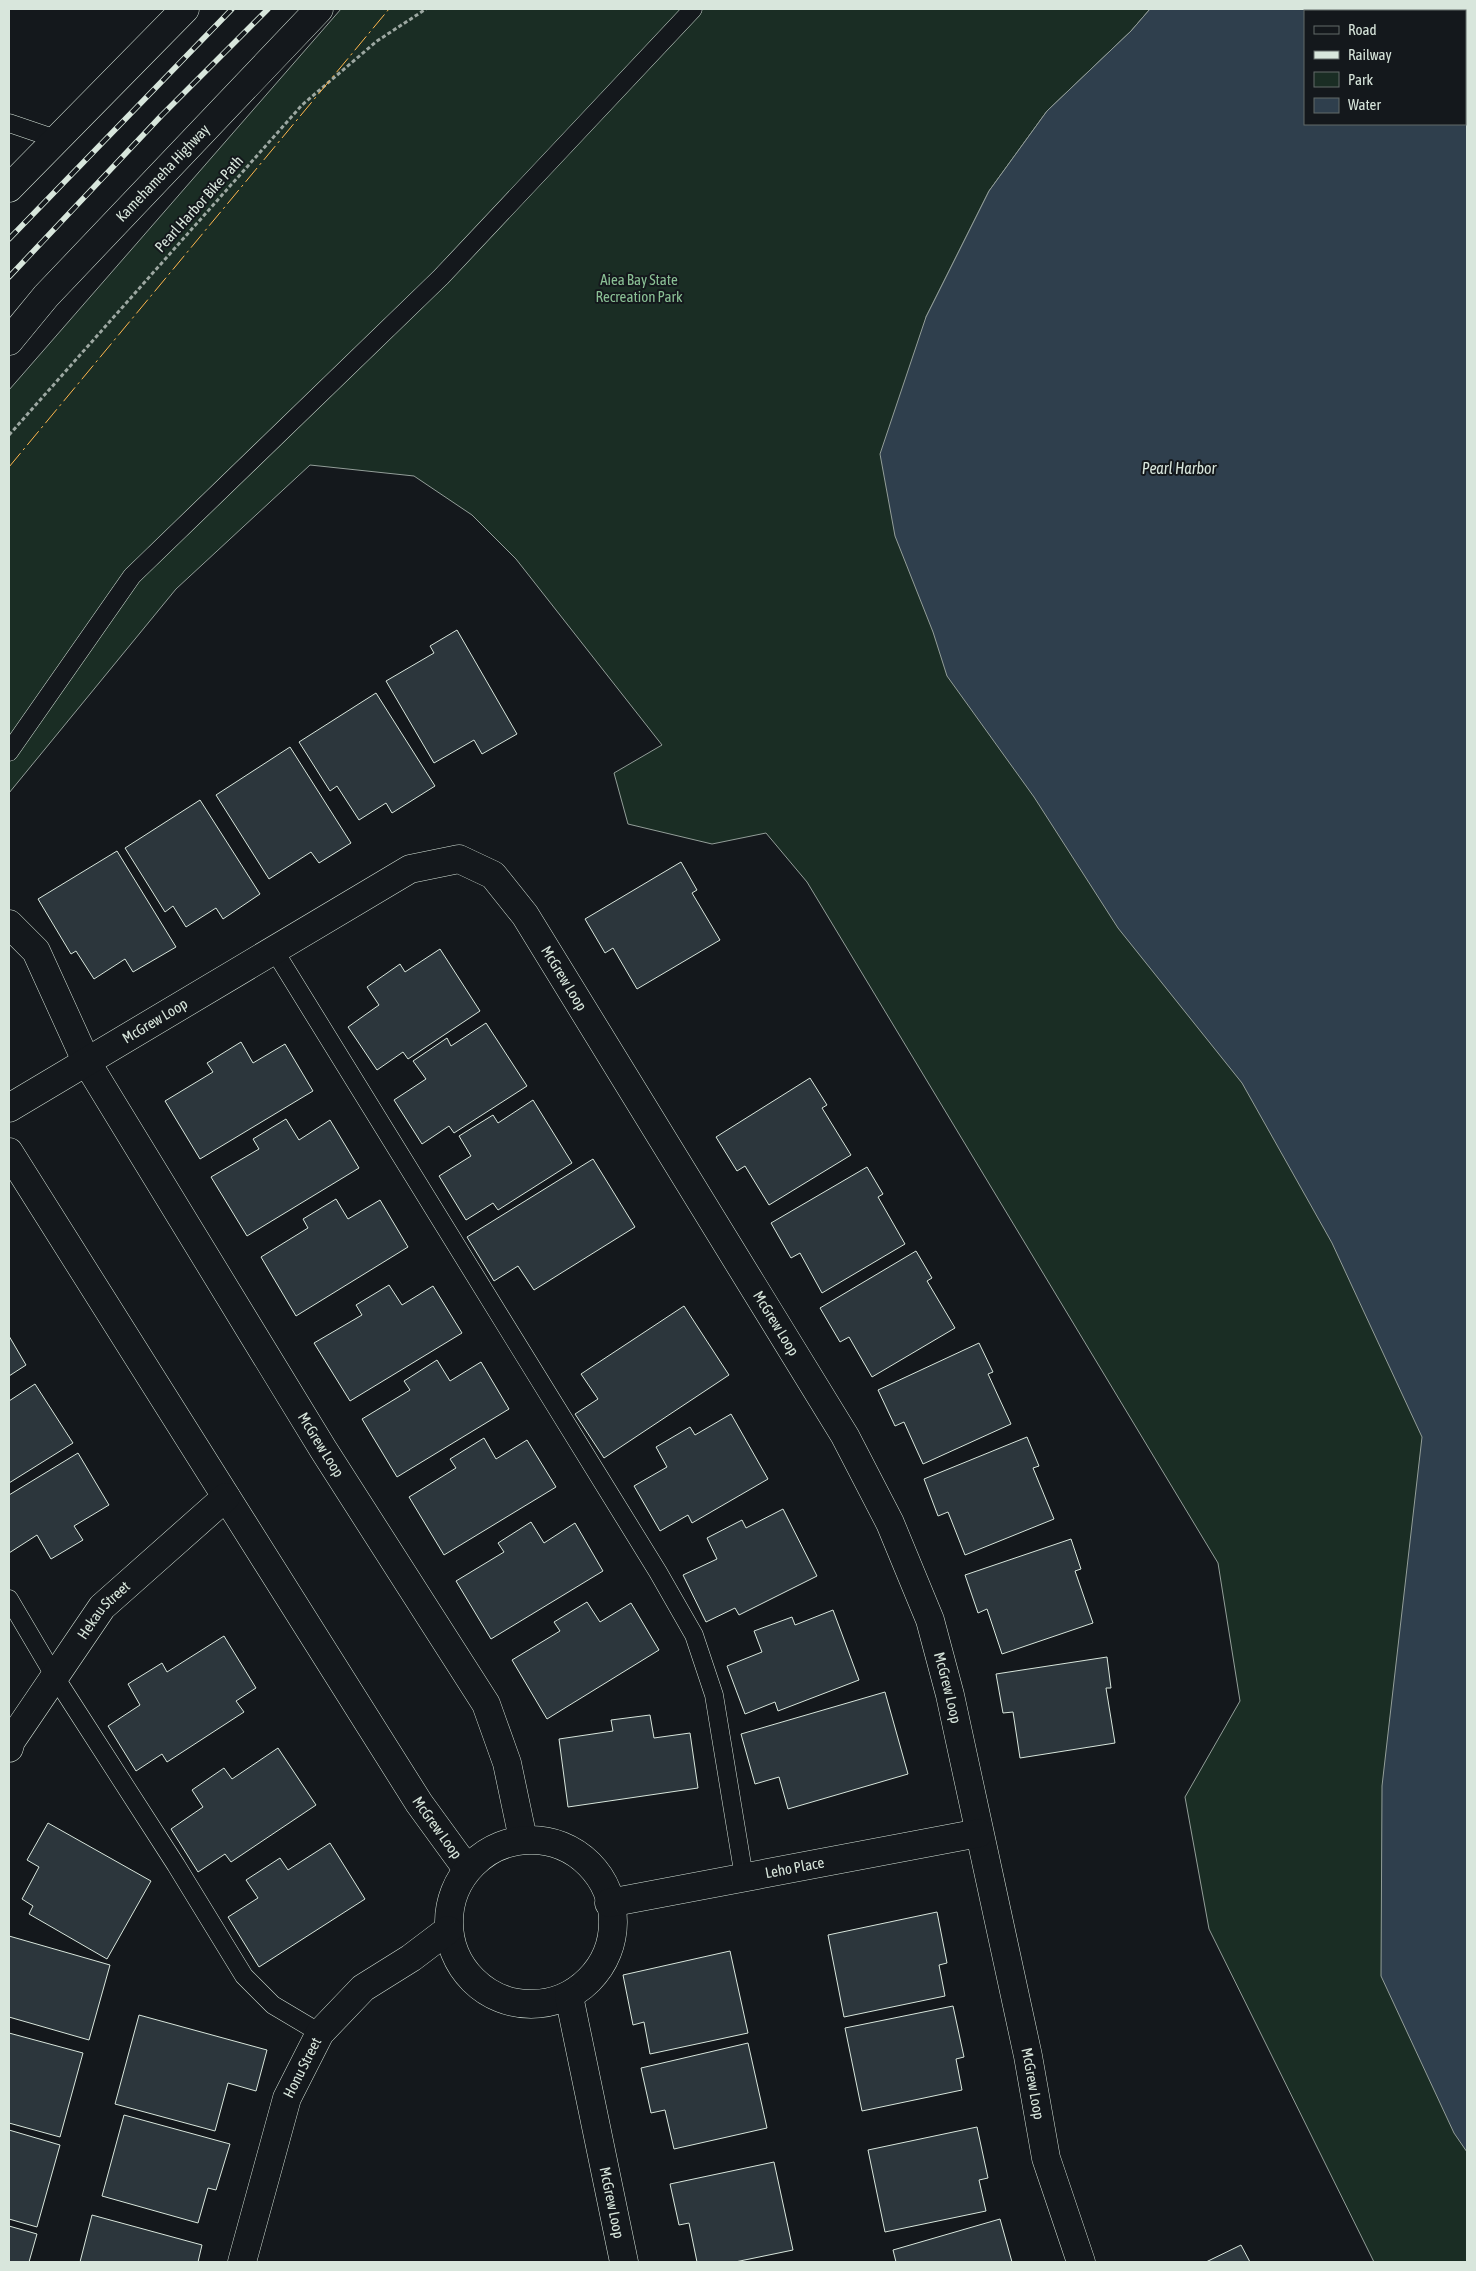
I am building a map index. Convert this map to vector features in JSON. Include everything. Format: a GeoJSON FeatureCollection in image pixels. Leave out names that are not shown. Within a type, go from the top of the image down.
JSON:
{"type":"FeatureCollection","features":[{"type":"Feature","properties":{"kind":"street"},"geometry":{"type":"LineString","coordinates":[[9,188],[185,9]]}},
{"type":"Feature","properties":{"kind":"street","name":"Kamehameha Highway"},"geometry":{"type":"LineString","coordinates":[[9,341],[53,289],[319,9]]}},
{"type":"Feature","properties":{"kind":"street","name":"McGrew Loop"},"geometry":{"type":"LineString","coordinates":[[86,1062],[410,869],[459,859],[493,875],[525,915],[845,1436],[890,1524],[930,1620],[950,1695],[1028,2056],[1046,2158],[1081,2262]]}},
{"type":"Feature","properties":{"kind":"street","name":"McGrew Loop"},"geometry":{"type":"LineString","coordinates":[[9,924],[36,951],[86,1062],[323,1449],[486,1704],[507,1763],[523,1839]]}},
{"type":"Feature","properties":{"kind":"street"},"geometry":{"type":"LineString","coordinates":[[9,1108],[86,1062]]}},
{"type":"Feature","properties":{"kind":"street","name":"McGrew Loop"},"geometry":{"type":"LineString","coordinates":[[9,1152],[419,1803],[467,1869]]}},
{"type":"Feature","properties":{"kind":"street","name":"Hekau Street"},"geometry":{"type":"LineString","coordinates":[[9,1748],[11,1741],[102,1607],[226,1497]]}},
{"type":"Feature","properties":{"kind":"street","name":"Leho Place"},"geometry":{"type":"LineString","coordinates":[[609,1903],[979,1833]]}},
{"type":"Feature","properties":{"kind":"street"},"geometry":{"type":"LineString","coordinates":[[523,1839],[555,1842],[584,1858],[604,1883],[613,1914],[609,1946],[594,1975],[569,1996],[538,2005],[506,2001],[477,1986],[457,1961],[448,1930],[452,1898],[467,1869],[492,1848],[523,1839]]}},
{"type":"Feature","properties":{"kind":"street","name":"Honu Street"},"geometry":{"type":"LineString","coordinates":[[242,2262],[287,2098],[320,2033],[363,1988],[411,1958],[448,1930]]}},
{"type":"Feature","properties":{"kind":"street","name":"McGrew Loop"},"geometry":{"type":"LineString","coordinates":[[569,1996],[624,2262]]}},
{"type":"Feature","properties":{"kind":"lane"},"geometry":{"type":"LineString","coordinates":[[9,752],[132,576],[441,277],[693,9]]}},
{"type":"Feature","properties":{"kind":"lane"},"geometry":{"type":"LineString","coordinates":[[9,123],[56,139]]}},
{"type":"Feature","properties":{"kind":"lane"},"geometry":{"type":"LineString","coordinates":[[274,950],[658,1572],[694,1635],[714,1695],[744,1877]]}},
{"type":"Feature","properties":{"kind":"lane"},"geometry":{"type":"LineString","coordinates":[[9,1598],[55,1677],[176,1865],[244,1976],[273,2005],[320,2033]]}},
{"type":"Feature","properties":{"kind":"path","name":"Pearl Harbor Bike Path"},"geometry":{"type":"LineString","coordinates":[[9,436],[302,105],[377,41],[426,9]]}},
{"type":"Feature","properties":{"kind":"green space","name":"Aiea Bay State Recreation Park"},"geometry":{"type":"Polygon","coordinates":[[[341,9],[1150,9],[1131,31],[1047,111],[989,191],[926,317],[1436,1380],[1467,2082],[1467,2262],[1374,2262],[1209,1929],[1185,1797],[1240,1701],[1218,1563],[807,882],[766,833],[712,844],[628,824],[614,773],[662,745],[516,559],[472,515],[414,476],[310,465],[176,589],[9,793],[9,390],[341,9]]]}},
{"type":"Feature","properties":{"kind":"water","name":"Pearl Harbor"},"geometry":{"type":"Polygon","coordinates":[[[1150,9],[1467,9],[1467,2152],[1454,2133],[1381,1976],[1382,1786],[1422,1437],[1332,1243],[1242,1083],[1118,928],[1034,797],[947,676],[933,632],[895,536],[880,454],[926,317],[989,191],[1047,111],[1131,31],[1150,9]]]}},
{"type":"Feature","properties":{"kind":"building"},"geometry":{"type":"Polygon","coordinates":[[[457,630],[517,734],[482,754],[474,740],[434,763],[386,681],[434,653],[430,646],[457,630]]]}},
{"type":"Feature","properties":{"kind":"building"},"geometry":{"type":"Polygon","coordinates":[[[376,693],[435,786],[392,813],[386,803],[359,820],[337,786],[330,791],[299,742],[376,693]]]}},
{"type":"Feature","properties":{"kind":"building"},"geometry":{"type":"Polygon","coordinates":[[[290,747],[351,843],[319,863],[311,852],[269,879],[216,795],[290,747]]]}},
{"type":"Feature","properties":{"kind":"building"},"geometry":{"type":"Polygon","coordinates":[[[200,800],[260,894],[223,919],[216,908],[186,927],[173,906],[165,912],[125,848],[200,800]]]}},
{"type":"Feature","properties":{"kind":"building"},"geometry":{"type":"Polygon","coordinates":[[[117,851],[176,947],[133,972],[125,959],[94,979],[76,951],[71,954],[38,899],[117,851]]]}},
{"type":"Feature","properties":{"kind":"building"},"geometry":{"type":"Polygon","coordinates":[[[681,862],[697,890],[692,893],[720,940],[637,989],[613,948],[605,953],[585,919],[681,862]]]}},
{"type":"Feature","properties":{"kind":"building"},"geometry":{"type":"Polygon","coordinates":[[[440,949],[480,1011],[408,1059],[403,1052],[377,1070],[348,1027],[379,1005],[367,987],[400,964],[405,972],[440,949]]]}},
{"type":"Feature","properties":{"kind":"building"},"geometry":{"type":"Polygon","coordinates":[[[486,1023],[527,1086],[454,1133],[449,1126],[422,1144],[394,1100],[426,1079],[413,1061],[447,1038],[451,1046],[486,1023]]]}},
{"type":"Feature","properties":{"kind":"building"},"geometry":{"type":"Polygon","coordinates":[[[241,1042],[253,1063],[285,1044],[313,1091],[200,1159],[165,1101],[213,1072],[207,1063],[241,1042]]]}},
{"type":"Feature","properties":{"kind":"building"},"geometry":{"type":"Polygon","coordinates":[[[810,1078],[827,1105],[822,1108],[851,1155],[769,1205],[745,1166],[737,1171],[716,1137],[810,1078]]]}},
{"type":"Feature","properties":{"kind":"building"},"geometry":{"type":"Polygon","coordinates":[[[533,1100],[572,1163],[498,1210],[493,1203],[466,1220],[439,1176],[471,1156],[459,1136],[493,1115],[498,1123],[533,1100]]]}},
{"type":"Feature","properties":{"kind":"building"},"geometry":{"type":"Polygon","coordinates":[[[286,1119],[299,1140],[330,1120],[359,1168],[247,1236],[211,1177],[259,1149],[253,1139],[286,1119]]]}},
{"type":"Feature","properties":{"kind":"building"},"geometry":{"type":"Polygon","coordinates":[[[593,1159],[635,1227],[534,1290],[518,1266],[494,1281],[467,1237],[593,1159]]]}},
{"type":"Feature","properties":{"kind":"building"},"geometry":{"type":"Polygon","coordinates":[[[867,1167],[883,1194],[878,1197],[905,1244],[822,1293],[800,1253],[791,1258],[771,1223],[867,1167]]]}},
{"type":"Feature","properties":{"kind":"building"},"geometry":{"type":"Polygon","coordinates":[[[336,1199],[348,1219],[380,1200],[408,1247],[296,1316],[261,1257],[308,1228],[303,1219],[336,1199]]]}},
{"type":"Feature","properties":{"kind":"building"},"geometry":{"type":"Polygon","coordinates":[[[916,1251],[932,1278],[927,1281],[955,1328],[872,1377],[849,1337],[840,1342],[820,1308],[916,1251]]]}},
{"type":"Feature","properties":{"kind":"building"},"geometry":{"type":"Polygon","coordinates":[[[389,1285],[402,1305],[433,1286],[462,1333],[350,1401],[314,1343],[362,1315],[356,1305],[389,1285]]]}},
{"type":"Feature","properties":{"kind":"building"},"geometry":{"type":"Polygon","coordinates":[[[684,1306],[729,1375],[604,1458],[575,1414],[598,1399],[581,1374],[684,1306]]]}},
{"type":"Feature","properties":{"kind":"building"},"geometry":{"type":"Polygon","coordinates":[[[9,1336],[26,1365],[9,1376],[9,1336]]]}},
{"type":"Feature","properties":{"kind":"building"},"geometry":{"type":"Polygon","coordinates":[[[979,1343],[993,1372],[988,1374],[1011,1424],[923,1464],[904,1422],[895,1426],[878,1390],[979,1343]]]}},
{"type":"Feature","properties":{"kind":"building"},"geometry":{"type":"Polygon","coordinates":[[[437,1360],[450,1381],[481,1362],[509,1409],[397,1477],[362,1419],[410,1390],[404,1381],[437,1360]]]}},
{"type":"Feature","properties":{"kind":"building"},"geometry":{"type":"Polygon","coordinates":[[[35,1384],[73,1443],[9,1483],[9,1401],[35,1384]]]}},
{"type":"Feature","properties":{"kind":"building"},"geometry":{"type":"Polygon","coordinates":[[[731,1414],[768,1479],[692,1523],[688,1515],[660,1531],[634,1486],[667,1467],[656,1447],[690,1427],[695,1435],[731,1414]]]}},
{"type":"Feature","properties":{"kind":"building"},"geometry":{"type":"Polygon","coordinates":[[[1027,1437],[1039,1466],[1033,1468],[1054,1519],[965,1555],[948,1512],[938,1516],[924,1479],[1027,1437]]]}},
{"type":"Feature","properties":{"kind":"building"},"geometry":{"type":"Polygon","coordinates":[[[484,1438],[496,1459],[527,1440],[556,1487],[444,1555],[409,1497],[456,1468],[450,1459],[484,1438]]]}},
{"type":"Feature","properties":{"kind":"building"},"geometry":{"type":"Polygon","coordinates":[[[78,1453],[109,1505],[74,1526],[83,1540],[51,1559],[37,1535],[9,1553],[9,1495],[78,1453]]]}},
{"type":"Feature","properties":{"kind":"building"},"geometry":{"type":"Polygon","coordinates":[[[783,1509],[817,1576],[739,1615],[735,1608],[706,1622],[683,1575],[717,1559],[707,1538],[742,1520],[746,1528],[783,1509]]]}},
{"type":"Feature","properties":{"kind":"building"},"geometry":{"type":"Polygon","coordinates":[[[531,1522],[544,1543],[575,1523],[603,1571],[491,1639],[456,1581],[504,1552],[498,1543],[531,1522]]]}},
{"type":"Feature","properties":{"kind":"building"},"geometry":{"type":"Polygon","coordinates":[[[1071,1539],[1081,1569],[1075,1571],[1093,1623],[1002,1654],[987,1609],[978,1613],[965,1575],[1071,1539]]]}},
{"type":"Feature","properties":{"kind":"building"},"geometry":{"type":"Polygon","coordinates":[[[587,1602],[600,1622],[631,1603],[659,1650],[547,1719],[512,1660],[560,1631],[554,1622],[587,1602]]]}},
{"type":"Feature","properties":{"kind":"building"},"geometry":{"type":"Polygon","coordinates":[[[833,1610],[859,1680],[778,1711],[775,1702],[745,1714],[727,1666],[762,1652],[754,1631],[792,1617],[795,1625],[833,1610]]]}},
{"type":"Feature","properties":{"kind":"building"},"geometry":{"type":"Polygon","coordinates":[[[224,1636],[256,1688],[236,1701],[244,1712],[167,1762],[162,1754],[136,1771],[108,1726],[140,1705],[128,1684],[162,1663],[167,1672],[224,1636]]]}},
{"type":"Feature","properties":{"kind":"building"},"geometry":{"type":"Polygon","coordinates":[[[1107,1657],[1111,1688],[1106,1688],[1115,1743],[1020,1758],[1013,1712],[1003,1713],[996,1674],[1107,1657]]]}},
{"type":"Feature","properties":{"kind":"building"},"geometry":{"type":"Polygon","coordinates":[[[885,1692],[908,1774],[788,1809],[779,1777],[755,1784],[741,1734],[885,1692]]]}},
{"type":"Feature","properties":{"kind":"building"},"geometry":{"type":"Polygon","coordinates":[[[650,1715],[654,1738],[690,1733],[698,1788],[568,1807],[559,1739],[613,1731],[611,1720],[650,1715]]]}},
{"type":"Feature","properties":{"kind":"building"},"geometry":{"type":"Polygon","coordinates":[[[278,1748],[316,1805],[231,1862],[225,1854],[198,1872],[171,1829],[203,1807],[192,1790],[224,1768],[232,1779],[278,1748]]]}},
{"type":"Feature","properties":{"kind":"building"},"geometry":{"type":"Polygon","coordinates":[[[48,1823],[151,1881],[107,1959],[29,1914],[33,1906],[22,1899],[39,1867],[27,1860],[48,1823]]]}},
{"type":"Feature","properties":{"kind":"building"},"geometry":{"type":"Polygon","coordinates":[[[330,1843],[365,1899],[259,1967],[228,1917],[258,1898],[246,1880],[280,1858],[288,1870],[330,1843]]]}},
{"type":"Feature","properties":{"kind":"building"},"geometry":{"type":"Polygon","coordinates":[[[937,1912],[947,1963],[939,1965],[945,1996],[844,2017],[828,1935],[937,1912]]]}},
{"type":"Feature","properties":{"kind":"building"},"geometry":{"type":"Polygon","coordinates":[[[9,1936],[110,1965],[89,2040],[9,2017],[9,1936]]]}},
{"type":"Feature","properties":{"kind":"building"},"geometry":{"type":"Polygon","coordinates":[[[730,1951],[748,2033],[650,2054],[644,2022],[633,2025],[623,1975],[730,1951]]]}},
{"type":"Feature","properties":{"kind":"building"},"geometry":{"type":"Polygon","coordinates":[[[953,2006],[964,2057],[956,2059],[962,2090],[862,2111],[845,2028],[953,2006]]]}},
{"type":"Feature","properties":{"kind":"building"},"geometry":{"type":"Polygon","coordinates":[[[139,2015],[267,2050],[256,2091],[228,2083],[215,2131],[115,2104],[139,2015]]]}},
{"type":"Feature","properties":{"kind":"building"},"geometry":{"type":"Polygon","coordinates":[[[9,2033],[83,2053],[60,2137],[9,2123],[9,2033]]]}},
{"type":"Feature","properties":{"kind":"building"},"geometry":{"type":"Polygon","coordinates":[[[748,2043],[767,2128],[674,2149],[665,2110],[651,2113],[641,2068],[748,2043]]]}},
{"type":"Feature","properties":{"kind":"building"},"geometry":{"type":"Polygon","coordinates":[[[124,2115],[230,2144],[216,2190],[208,2188],[198,2223],[102,2196],[124,2115]]]}},
{"type":"Feature","properties":{"kind":"building"},"geometry":{"type":"Polygon","coordinates":[[[977,2127],[988,2178],[979,2180],[986,2211],[885,2232],[868,2150],[977,2127]]]}},
{"type":"Feature","properties":{"kind":"building"},"geometry":{"type":"Polygon","coordinates":[[[9,2130],[60,2145],[37,2227],[9,2219],[9,2130]]]}},
{"type":"Feature","properties":{"kind":"building"},"geometry":{"type":"Polygon","coordinates":[[[774,2162],[793,2250],[735,2262],[697,2262],[689,2223],[679,2225],[670,2184],[774,2162]]]}},
{"type":"Feature","properties":{"kind":"building"},"geometry":{"type":"Polygon","coordinates":[[[92,2215],[202,2245],[198,2262],[80,2262],[92,2215]]]}},
{"type":"Feature","properties":{"kind":"building"},"geometry":{"type":"Polygon","coordinates":[[[1000,2219],[1012,2262],[896,2262],[893,2250],[1000,2219]]]}},
{"type":"Feature","properties":{"kind":"building"},"geometry":{"type":"Polygon","coordinates":[[[9,2226],[37,2234],[29,2262],[9,2262],[9,2226]]]}},
{"type":"Feature","properties":{"kind":"building"},"geometry":{"type":"Polygon","coordinates":[[[1241,2245],[1250,2262],[1206,2262],[1241,2245]]]}},
{"type":"Feature","properties":{"kind":"railway"},"geometry":{"type":"LineString","coordinates":[[9,239],[232,9]]}},
{"type":"Feature","properties":{"kind":"railway"},"geometry":{"type":"LineString","coordinates":[[9,277],[161,116],[268,9]]}},
{"type":"Feature","properties":{"kind":"power"},"geometry":{"type":"LineString","coordinates":[[9,467],[389,9]]}}]}
